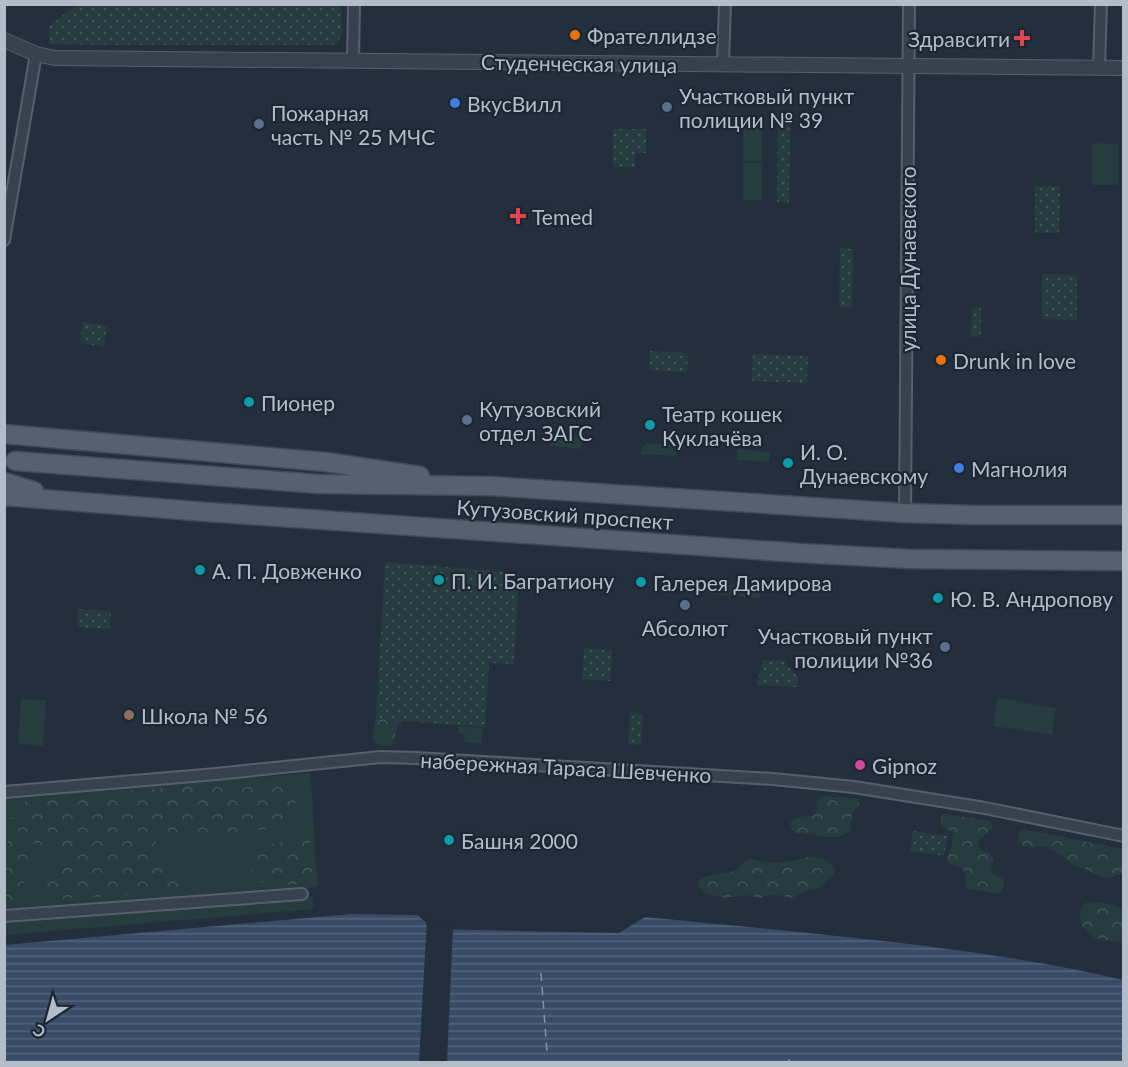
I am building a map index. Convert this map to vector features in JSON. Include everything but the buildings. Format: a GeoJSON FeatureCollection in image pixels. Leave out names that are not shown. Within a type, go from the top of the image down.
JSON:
{"type":"FeatureCollection","features":[{"type":"Feature","properties":{"kind":"main road","name":"Кутузовский проспект"},"geometry":{"type":"LineString","coordinates":[[4,434],[326,462],[490,486]]}},
{"type":"Feature","properties":{"kind":"main road","name":"Кутузовский проспект"},"geometry":{"type":"LineString","coordinates":[[15,461],[319,484],[490,486],[905,513],[1124,515]]}},
{"type":"Feature","properties":{"kind":"main road"},"geometry":{"type":"LineString","coordinates":[[4,482],[84,503]]}},
{"type":"Feature","properties":{"kind":"main road","name":"Кутузовский проспект"},"geometry":{"type":"LineString","coordinates":[[4,496],[800,553],[911,559],[1124,561]]}},
{"type":"Feature","properties":{"kind":"street"},"geometry":{"type":"LineString","coordinates":[[353,61],[354,4]]}},
{"type":"Feature","properties":{"kind":"street"},"geometry":{"type":"LineString","coordinates":[[723,64],[725,4]]}},
{"type":"Feature","properties":{"kind":"street","name":"улица Дунаевского"},"geometry":{"type":"LineString","coordinates":[[905,513],[909,4]]}},
{"type":"Feature","properties":{"kind":"street"},"geometry":{"type":"LineString","coordinates":[[1099,67],[1101,4]]}},
{"type":"Feature","properties":{"kind":"street","name":"Студенческая улица"},"geometry":{"type":"LineString","coordinates":[[4,40],[36,54],[56,58],[1124,68]]}},
{"type":"Feature","properties":{"kind":"street"},"geometry":{"type":"LineString","coordinates":[[4,240],[36,54]]}},
{"type":"Feature","properties":{"kind":"street","name":"набережная Тараса Шевченко"},"geometry":{"type":"LineString","coordinates":[[4,792],[381,758],[416,758],[773,779],[854,787],[986,808],[1124,836]]}},
{"type":"Feature","properties":{"kind":"street"},"geometry":{"type":"LineString","coordinates":[[4,916],[302,894]]}},
{"type":"Feature","properties":{"kind":"green space"},"geometry":{"type":"Polygon","coordinates":[[[78,4],[341,5],[342,35],[335,45],[50,44],[49,26],[78,4]]]}},
{"type":"Feature","properties":{"kind":"green space"},"geometry":{"type":"Polygon","coordinates":[[[778,113],[790,113],[789,203],[777,202],[778,113]]]}},
{"type":"Feature","properties":{"kind":"green space"},"geometry":{"type":"Polygon","coordinates":[[[743,125],[762,125],[762,161],[743,161],[743,125]]]}},
{"type":"Feature","properties":{"kind":"green space"},"geometry":{"type":"Polygon","coordinates":[[[613,129],[646,129],[646,153],[635,153],[635,167],[613,167],[613,129]]]}},
{"type":"Feature","properties":{"kind":"green space"},"geometry":{"type":"Polygon","coordinates":[[[1092,143],[1118,144],[1118,185],[1092,185],[1092,143]]]}},
{"type":"Feature","properties":{"kind":"green space"},"geometry":{"type":"Polygon","coordinates":[[[743,163],[762,163],[762,200],[743,200],[743,163]]]}},
{"type":"Feature","properties":{"kind":"green space"},"geometry":{"type":"Polygon","coordinates":[[[1035,186],[1060,186],[1059,233],[1035,233],[1035,186]]]}},
{"type":"Feature","properties":{"kind":"green space"},"geometry":{"type":"Polygon","coordinates":[[[840,248],[853,249],[852,308],[839,307],[840,248]]]}},
{"type":"Feature","properties":{"kind":"green space"},"geometry":{"type":"Polygon","coordinates":[[[1042,274],[1077,275],[1077,320],[1042,319],[1042,274]]]}},
{"type":"Feature","properties":{"kind":"green space"},"geometry":{"type":"Polygon","coordinates":[[[972,308],[981,308],[981,337],[971,337],[972,308]]]}},
{"type":"Feature","properties":{"kind":"green space"},"geometry":{"type":"Polygon","coordinates":[[[83,322],[107,326],[104,347],[80,343],[83,322]]]}},
{"type":"Feature","properties":{"kind":"green space"},"geometry":{"type":"Polygon","coordinates":[[[650,351],[688,353],[687,372],[649,370],[650,351]]]}},
{"type":"Feature","properties":{"kind":"green space"},"geometry":{"type":"Polygon","coordinates":[[[753,354],[808,356],[807,383],[752,381],[753,354]]]}},
{"type":"Feature","properties":{"kind":"green space"},"geometry":{"type":"Polygon","coordinates":[[[550,436],[583,438],[582,449],[550,446],[550,436]]]}},
{"type":"Feature","properties":{"kind":"green space"},"geometry":{"type":"Polygon","coordinates":[[[647,443],[672,445],[677,450],[677,456],[641,454],[642,448],[647,443]]]}},
{"type":"Feature","properties":{"kind":"green space"},"geometry":{"type":"Polygon","coordinates":[[[738,449],[770,452],[769,462],[737,460],[738,449]]]}},
{"type":"Feature","properties":{"kind":"green space"},"geometry":{"type":"Polygon","coordinates":[[[385,562],[519,573],[514,664],[489,663],[485,727],[376,719],[385,562]]]}},
{"type":"Feature","properties":{"kind":"green space"},"geometry":{"type":"Polygon","coordinates":[[[709,583],[761,587],[760,598],[708,594],[709,583]]]}},
{"type":"Feature","properties":{"kind":"green space"},"geometry":{"type":"Polygon","coordinates":[[[78,609],[111,611],[110,629],[77,627],[78,609]]]}},
{"type":"Feature","properties":{"kind":"green space"},"geometry":{"type":"Polygon","coordinates":[[[584,648],[612,650],[610,681],[582,679],[584,648]]]}},
{"type":"Feature","properties":{"kind":"green space"},"geometry":{"type":"Polygon","coordinates":[[[763,660],[783,661],[798,677],[797,687],[757,685],[763,660]]]}},
{"type":"Feature","properties":{"kind":"green space"},"geometry":{"type":"Polygon","coordinates":[[[381,687],[404,720],[397,727],[391,746],[377,743],[373,735],[379,707],[377,698],[381,687]]]}},
{"type":"Feature","properties":{"kind":"green space"},"geometry":{"type":"Polygon","coordinates":[[[998,698],[1056,708],[1052,735],[993,726],[998,698]]]}},
{"type":"Feature","properties":{"kind":"green space"},"geometry":{"type":"Polygon","coordinates":[[[21,699],[46,700],[43,746],[18,744],[21,699]]]}},
{"type":"Feature","properties":{"kind":"green space"},"geometry":{"type":"Polygon","coordinates":[[[630,713],[643,714],[641,745],[628,744],[630,713]]]}},
{"type":"Feature","properties":{"kind":"green space"},"geometry":{"type":"Polygon","coordinates":[[[458,726],[483,728],[481,744],[464,742],[465,734],[458,733],[458,726]]]}},
{"type":"Feature","properties":{"kind":"green space"},"geometry":{"type":"Polygon","coordinates":[[[310,773],[318,887],[5,910],[5,797],[310,773]]]}},
{"type":"Feature","properties":{"kind":"green space"},"geometry":{"type":"Polygon","coordinates":[[[286,778],[298,793],[292,815],[269,829],[156,839],[154,859],[185,884],[169,893],[45,900],[45,877],[61,860],[48,846],[32,844],[24,873],[24,896],[14,904],[5,905],[4,845],[8,841],[5,825],[27,799],[286,778]]]}},
{"type":"Feature","properties":{"kind":"green space"},"geometry":{"type":"Polygon","coordinates":[[[822,796],[858,799],[859,805],[852,816],[851,830],[846,834],[833,837],[798,834],[792,830],[790,823],[793,820],[815,815],[816,801],[822,796]]]}},
{"type":"Feature","properties":{"kind":"green space"},"geometry":{"type":"Polygon","coordinates":[[[943,814],[991,821],[993,827],[979,840],[979,847],[984,852],[990,853],[994,860],[991,867],[992,873],[1004,880],[1000,893],[967,888],[966,874],[962,868],[950,864],[947,858],[954,833],[943,827],[940,821],[943,814]]]}},
{"type":"Feature","properties":{"kind":"green space"},"geometry":{"type":"Polygon","coordinates":[[[1022,829],[1123,849],[1123,873],[1110,878],[1102,877],[1076,867],[1045,846],[1031,848],[1024,846],[1019,841],[1018,834],[1022,829]]]}},
{"type":"Feature","properties":{"kind":"green space"},"geometry":{"type":"Polygon","coordinates":[[[913,831],[947,836],[944,856],[910,851],[913,831]]]}},
{"type":"Feature","properties":{"kind":"green space"},"geometry":{"type":"Polygon","coordinates":[[[310,834],[313,881],[294,885],[259,882],[247,864],[253,850],[271,844],[298,841],[310,834]]]}},
{"type":"Feature","properties":{"kind":"green space"},"geometry":{"type":"Polygon","coordinates":[[[808,857],[822,858],[834,867],[834,874],[819,888],[805,891],[792,898],[773,894],[760,898],[746,895],[723,898],[703,892],[698,886],[701,879],[736,870],[749,859],[776,862],[808,857]]]}},
{"type":"Feature","properties":{"kind":"green space"},"geometry":{"type":"Polygon","coordinates":[[[313,897],[314,909],[5,935],[5,921],[313,897]]]}},
{"type":"Feature","properties":{"kind":"green space"},"geometry":{"type":"Polygon","coordinates":[[[1099,902],[1114,905],[1123,910],[1123,943],[1097,938],[1085,930],[1080,918],[1082,908],[1085,903],[1099,902]]]}},
{"type":"Feature","properties":{"kind":"water"},"geometry":{"type":"Polygon","coordinates":[[[352,914],[418,915],[432,929],[619,933],[645,917],[926,946],[1074,969],[1123,980],[1123,1062],[5,1062],[5,945],[352,914]]]}},
{"type":"Feature","properties":{"kind":"pier"},"geometry":{"type":"Polygon","coordinates":[[[427,919],[433,926],[453,927],[447,1062],[419,1062],[427,919]]]}},
{"type":"Feature","properties":{"kind":"ferry route"},"geometry":{"type":"LineString","coordinates":[[541,973],[547,1052]]}},
{"type":"Feature","properties":{"kind":"place","name":"Фрателлидзе"},"geometry":{"type":"Point","coordinates":[575,35]}},
{"type":"Feature","properties":{"kind":"place","name":"Здравсити"},"geometry":{"type":"Point","coordinates":[1022,38]}},
{"type":"Feature","properties":{"kind":"place","name":"ВкусВилл"},"geometry":{"type":"Point","coordinates":[455,103]}},
{"type":"Feature","properties":{"kind":"place","name":"Участковый пункт полиции № 39"},"geometry":{"type":"Point","coordinates":[667,107]}},
{"type":"Feature","properties":{"kind":"place","name":"Пожарная часть № 25 МЧС"},"geometry":{"type":"Point","coordinates":[259,124]}},
{"type":"Feature","properties":{"kind":"place","name":"Temed"},"geometry":{"type":"Point","coordinates":[518,216]}},
{"type":"Feature","properties":{"kind":"place","name":"Drunk in love"},"geometry":{"type":"Point","coordinates":[941,360]}},
{"type":"Feature","properties":{"kind":"place","name":"Пионер"},"geometry":{"type":"Point","coordinates":[249,402]}},
{"type":"Feature","properties":{"kind":"place","name":"Кутузовский отдел ЗАГС"},"geometry":{"type":"Point","coordinates":[467,420]}},
{"type":"Feature","properties":{"kind":"place","name":"Театр кошек Куклачёва"},"geometry":{"type":"Point","coordinates":[650,425]}},
{"type":"Feature","properties":{"kind":"place","name":"И. О. Дунаевскому"},"geometry":{"type":"Point","coordinates":[788,463]}},
{"type":"Feature","properties":{"kind":"place","name":"Магнолия"},"geometry":{"type":"Point","coordinates":[959,468]}},
{"type":"Feature","properties":{"kind":"place","name":"А. П. Довженко"},"geometry":{"type":"Point","coordinates":[200,570]}},
{"type":"Feature","properties":{"kind":"place","name":"П. И. Багратиону"},"geometry":{"type":"Point","coordinates":[439,580]}},
{"type":"Feature","properties":{"kind":"place","name":"Галерея Дамирова"},"geometry":{"type":"Point","coordinates":[641,582]}},
{"type":"Feature","properties":{"kind":"place","name":"Ю. В. Андропову"},"geometry":{"type":"Point","coordinates":[938,598]}},
{"type":"Feature","properties":{"kind":"place","name":"Абсолют"},"geometry":{"type":"Point","coordinates":[685,605]}},
{"type":"Feature","properties":{"kind":"place","name":"Участковый пункт полиции №36"},"geometry":{"type":"Point","coordinates":[945,647]}},
{"type":"Feature","properties":{"kind":"place","name":"Школа № 56"},"geometry":{"type":"Point","coordinates":[129,715]}},
{"type":"Feature","properties":{"kind":"place","name":"Gipnoz"},"geometry":{"type":"Point","coordinates":[860,765]}},
{"type":"Feature","properties":{"kind":"place","name":"Башня 2000"},"geometry":{"type":"Point","coordinates":[449,840]}}]}
